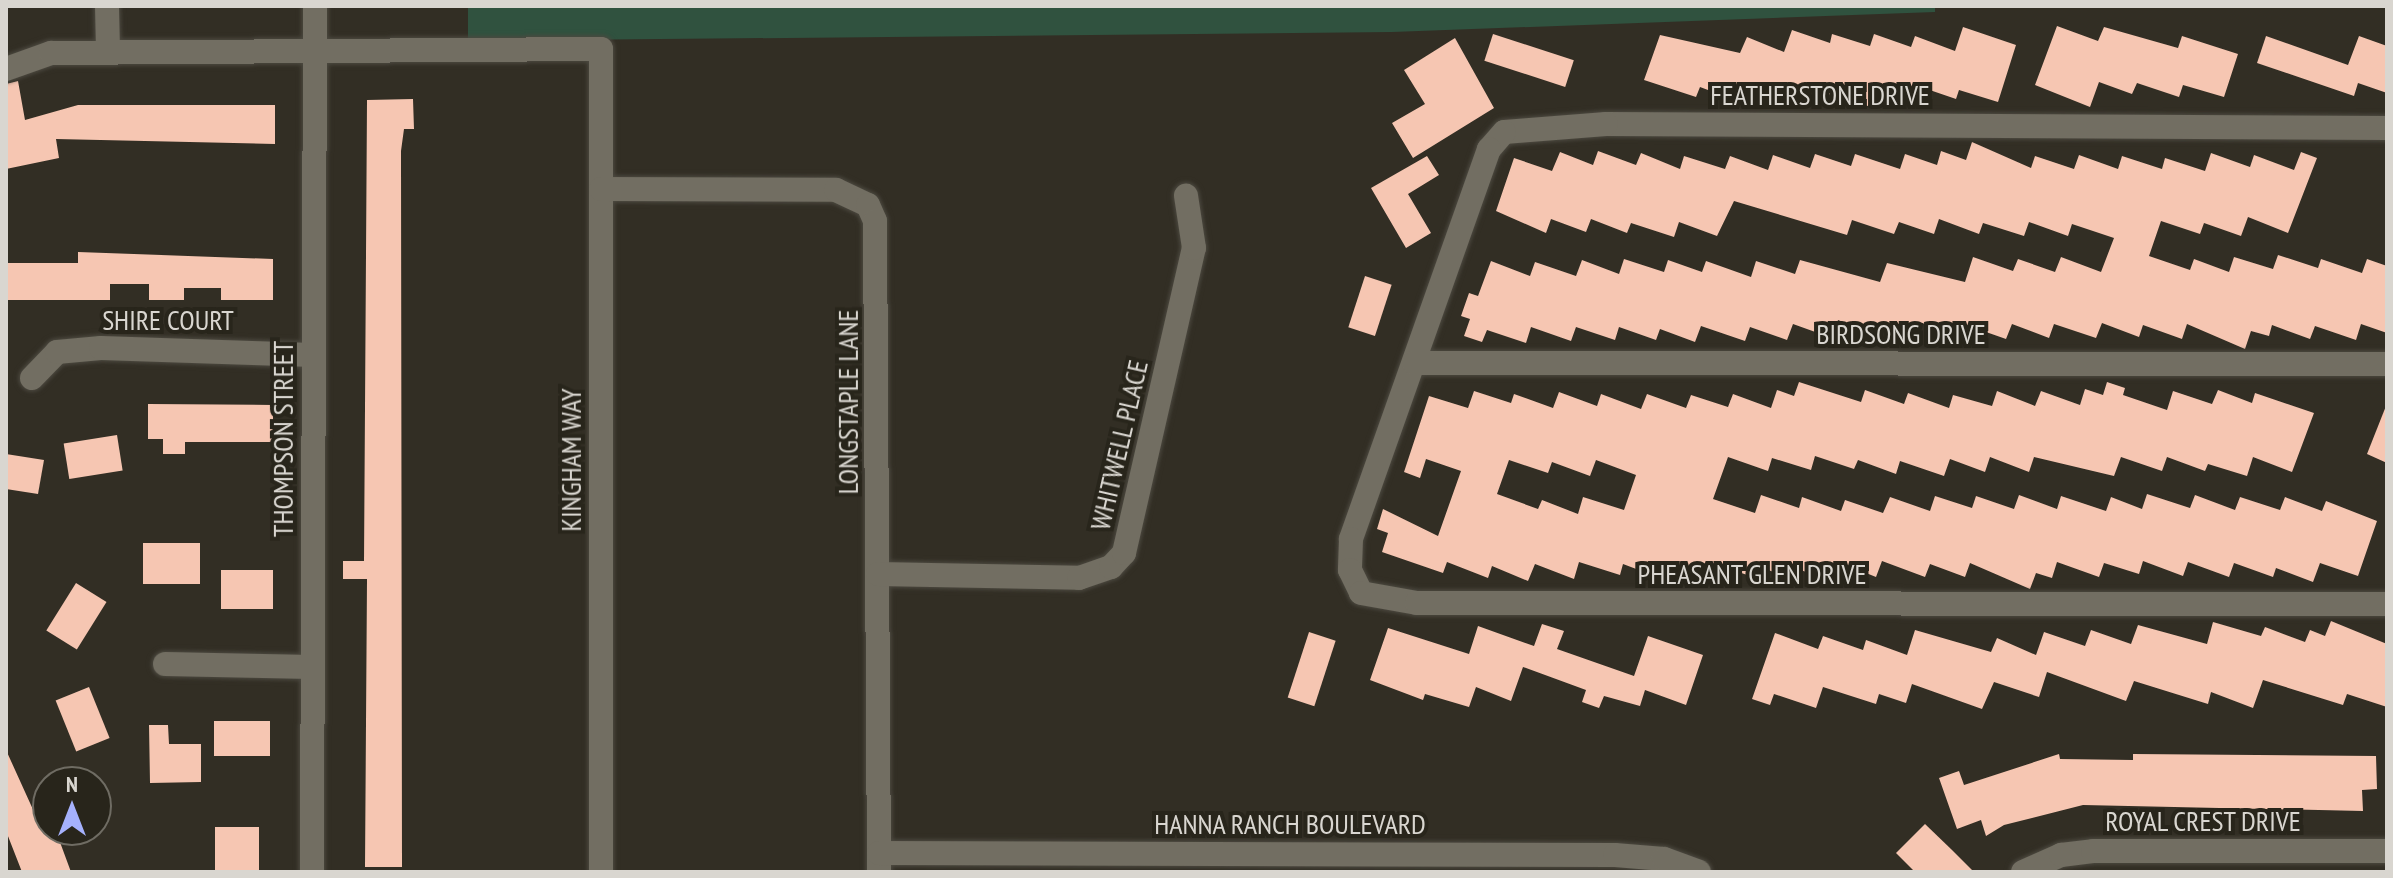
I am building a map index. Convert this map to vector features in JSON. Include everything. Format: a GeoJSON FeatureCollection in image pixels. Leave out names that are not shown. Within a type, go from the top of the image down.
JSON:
{"type":"FeatureCollection","features":[{"type":"Feature","properties":{"kind":"street"},"geometry":{"type":"LineString","coordinates":[[107,6],[108,51]]}},
{"type":"Feature","properties":{"kind":"street","name":"THOMPSON STREET"},"geometry":{"type":"LineString","coordinates":[[312,872],[315,6]]}},
{"type":"Feature","properties":{"kind":"street","name":"KINGHAM WAY"},"geometry":{"type":"LineString","coordinates":[[315,51],[601,49],[601,872]]}},
{"type":"Feature","properties":{"kind":"street"},"geometry":{"type":"LineString","coordinates":[[6,69],[51,53],[315,51]]}},
{"type":"Feature","properties":{"kind":"street","name":"FEATHERSTONE DRIVE"},"geometry":{"type":"LineString","coordinates":[[1414,363],[1489,149],[1504,132],[1525,127],[2387,128]]}},
{"type":"Feature","properties":{"kind":"street","name":"LONGSTAPLE LANE"},"geometry":{"type":"LineString","coordinates":[[601,189],[836,190],[868,205],[878,240],[879,862]]}},
{"type":"Feature","properties":{"kind":"street","name":"WHITWELL PLACE"},"geometry":{"type":"LineString","coordinates":[[878,574],[1079,578],[1111,567],[1124,553],[1194,248],[1186,196]]}},
{"type":"Feature","properties":{"kind":"street","name":"SHIRE COURT"},"geometry":{"type":"LineString","coordinates":[[32,378],[57,352],[101,348],[313,355]]}},
{"type":"Feature","properties":{"kind":"street","name":"BIRDSONG DRIVE"},"geometry":{"type":"LineString","coordinates":[[1414,363],[2387,364]]}},
{"type":"Feature","properties":{"kind":"street","name":"PHEASANT GLEN DRIVE"},"geometry":{"type":"LineString","coordinates":[[1414,363],[1351,539],[1350,570],[1361,593],[1379,600],[2387,604]]}},
{"type":"Feature","properties":{"kind":"street"},"geometry":{"type":"LineString","coordinates":[[165,664],[312,667]]}},
{"type":"Feature","properties":{"kind":"street","name":"ROYAL CREST DRIVE"},"geometry":{"type":"LineString","coordinates":[[2023,872],[2061,855],[2093,851],[2387,851]]}},
{"type":"Feature","properties":{"kind":"street","name":"HANNA RANCH BOULEVARD"},"geometry":{"type":"LineString","coordinates":[[879,862],[1615,855],[1664,859],[1699,872]]}},
{"type":"Feature","properties":{"kind":"green space"},"geometry":{"type":"Polygon","coordinates":[[[468,6],[1935,6],[1935,12],[1392,32],[468,41],[468,6]]]}},
{"type":"Feature","properties":{"kind":"building"},"geometry":{"type":"Polygon","coordinates":[[[2057,26],[2098,41],[2104,27],[2178,48],[2182,36],[2238,54],[2224,97],[2183,85],[2179,97],[2137,83],[2132,94],[2099,82],[2090,107],[2035,85],[2057,26]]]}},
{"type":"Feature","properties":{"kind":"building"},"geometry":{"type":"Polygon","coordinates":[[[1963,27],[2016,45],[1998,102],[1959,90],[1956,99],[1915,85],[1910,102],[1873,89],[1868,106],[1792,83],[1785,103],[1745,89],[1740,102],[1700,87],[1696,97],[1644,80],[1660,35],[1740,53],[1747,37],[1784,52],[1792,30],[1830,43],[1832,34],[1870,46],[1874,34],[1911,47],[1915,36],[1955,51],[1963,27]]]}},
{"type":"Feature","properties":{"kind":"building"},"geometry":{"type":"Polygon","coordinates":[[[1493,34],[1574,60],[1565,87],[1484,61],[1493,34]]]}},
{"type":"Feature","properties":{"kind":"building"},"geometry":{"type":"Polygon","coordinates":[[[2266,36],[2348,65],[2359,36],[2387,46],[2387,93],[2358,83],[2354,96],[2257,63],[2266,36]]]}},
{"type":"Feature","properties":{"kind":"building"},"geometry":{"type":"Polygon","coordinates":[[[1455,38],[1494,108],[1413,158],[1392,123],[1425,104],[1404,70],[1455,38]]]}},
{"type":"Feature","properties":{"kind":"building"},"geometry":{"type":"Polygon","coordinates":[[[18,81],[25,120],[78,105],[275,105],[275,144],[56,139],[59,158],[6,169],[6,84],[18,81]]]}},
{"type":"Feature","properties":{"kind":"building"},"geometry":{"type":"Polygon","coordinates":[[[413,99],[414,129],[404,129],[401,151],[402,867],[365,867],[367,579],[343,579],[343,561],[364,561],[367,100],[413,99]]]}},
{"type":"Feature","properties":{"kind":"building"},"geometry":{"type":"Polygon","coordinates":[[[1972,142],[2031,168],[2035,156],[2074,169],[2079,155],[2118,169],[2122,156],[2162,169],[2165,158],[2205,171],[2211,153],[2250,167],[2254,155],[2294,170],[2301,152],[2317,158],[2288,233],[2248,217],[2241,236],[2204,223],[2200,234],[2161,221],[2149,256],[2190,270],[2194,259],[2229,272],[2234,257],[2273,269],[2278,255],[2318,268],[2321,259],[2362,273],[2367,259],[2387,266],[2387,333],[2361,324],[2356,340],[2315,326],[2310,339],[2272,325],[2269,336],[2251,331],[2245,349],[2187,324],[2182,339],[2143,325],[2139,337],[2102,323],[2096,338],[2054,324],[2049,338],[2012,324],[2006,339],[1966,325],[1961,337],[1922,323],[1917,338],[1879,326],[1876,335],[1838,320],[1832,338],[1793,324],[1787,340],[1750,327],[1745,341],[1701,326],[1695,342],[1660,329],[1656,340],[1619,327],[1615,340],[1576,327],[1571,341],[1531,327],[1526,343],[1487,330],[1482,342],[1464,336],[1470,319],[1461,316],[1469,293],[1478,296],[1491,261],[1530,276],[1535,262],[1576,276],[1582,260],[1619,274],[1624,259],[1664,272],[1668,260],[1702,272],[1706,261],[1751,277],[1756,261],[1795,274],[1800,260],[1880,282],[1887,263],[1965,282],[1973,257],[2013,271],[2018,259],[2055,272],[2061,257],[2101,272],[2114,238],[2072,224],[2068,236],[2029,222],[2024,236],[1983,223],[1979,234],[1939,219],[1934,234],[1899,222],[1894,234],[1852,220],[1847,235],[1734,201],[1717,236],[1679,222],[1674,237],[1631,223],[1627,233],[1591,219],[1586,232],[1551,219],[1546,233],[1496,211],[1514,158],[1552,171],[1560,152],[1593,165],[1598,151],[1636,165],[1641,153],[1680,169],[1684,156],[1725,169],[1730,156],[1768,170],[1773,155],[1810,168],[1815,154],[1851,166],[1855,154],[1900,169],[1905,154],[1937,165],[1941,151],[1966,160],[1972,142]]]}},
{"type":"Feature","properties":{"kind":"building"},"geometry":{"type":"Polygon","coordinates":[[[1427,156],[1439,175],[1408,194],[1431,233],[1406,248],[1371,188],[1427,156]]]}},
{"type":"Feature","properties":{"kind":"building"},"geometry":{"type":"Polygon","coordinates":[[[78,252],[273,259],[273,300],[221,300],[221,288],[184,288],[184,300],[149,300],[149,284],[110,284],[110,300],[6,300],[6,263],[78,263],[78,252]]]}},
{"type":"Feature","properties":{"kind":"building"},"geometry":{"type":"Polygon","coordinates":[[[1365,276],[1392,285],[1375,336],[1348,327],[1365,276]]]}},
{"type":"Feature","properties":{"kind":"building"},"geometry":{"type":"Polygon","coordinates":[[[1799,382],[1861,402],[1865,390],[1904,404],[1908,393],[1949,408],[1953,395],[1992,406],[1997,391],[2035,406],[2041,391],[2080,405],[2085,389],[2103,395],[2107,382],[2125,388],[2123,395],[2167,410],[2173,391],[2212,404],[2218,390],[2252,403],[2255,393],[2314,413],[2292,472],[2253,457],[2247,476],[2208,464],[2205,471],[2167,457],[2162,471],[2121,457],[2114,476],[2034,457],[2029,472],[1990,457],[1985,472],[1950,459],[1944,476],[1900,461],[1896,474],[1858,460],[1854,469],[1815,456],[1811,470],[1772,458],[1768,471],[1728,457],[1713,499],[1755,513],[1761,495],[1799,508],[1802,497],[1841,511],[1845,500],[1883,513],[1890,497],[1930,511],[1935,496],[1972,508],[1976,496],[2014,509],[2019,495],[2057,509],[2061,496],[2106,511],[2111,497],[2142,509],[2147,494],[2190,508],[2195,495],[2235,510],[2240,497],[2280,510],[2285,497],[2322,511],[2326,501],[2377,521],[2358,576],[2320,563],[2313,582],[2276,568],[2273,577],[2234,563],[2229,577],[2188,562],[2183,576],[2143,561],[2139,574],[2104,563],[2099,577],[2057,562],[2052,578],[2036,573],[2030,589],[1970,563],[1965,577],[1930,564],[1925,577],[1882,561],[1876,577],[1841,563],[1834,582],[1795,568],[1791,578],[1754,565],[1750,576],[1710,562],[1703,581],[1663,567],[1660,578],[1623,564],[1620,575],[1579,562],[1574,579],[1535,564],[1528,581],[1492,566],[1488,578],[1447,562],[1443,573],[1382,552],[1388,533],[1377,529],[1383,509],[1438,536],[1461,471],[1426,459],[1420,478],[1404,472],[1429,396],[1468,408],[1474,391],[1511,403],[1514,394],[1553,408],[1559,392],[1597,406],[1601,394],[1641,409],[1647,394],[1686,408],[1691,395],[1728,407],[1733,394],[1771,408],[1777,390],[1794,396],[1799,382]],[[1509,460],[1497,494],[1538,509],[1542,500],[1578,514],[1583,497],[1624,510],[1636,475],[1596,460],[1590,476],[1552,462],[1548,473],[1509,460]]]}},
{"type":"Feature","properties":{"kind":"building"},"geometry":{"type":"Polygon","coordinates":[[[148,404],[273,405],[273,442],[185,442],[185,454],[163,454],[163,439],[148,439],[148,404]]]}},
{"type":"Feature","properties":{"kind":"building"},"geometry":{"type":"Polygon","coordinates":[[[2387,406],[2387,463],[2367,454],[2387,406]]]}},
{"type":"Feature","properties":{"kind":"building"},"geometry":{"type":"Polygon","coordinates":[[[117,435],[123,471],[69,479],[64,443],[117,435]]]}},
{"type":"Feature","properties":{"kind":"building"},"geometry":{"type":"Polygon","coordinates":[[[6,454],[44,460],[38,494],[6,489],[6,454]]]}},
{"type":"Feature","properties":{"kind":"building"},"geometry":{"type":"Polygon","coordinates":[[[143,543],[200,543],[200,584],[143,584],[143,543]]]}},
{"type":"Feature","properties":{"kind":"building"},"geometry":{"type":"Polygon","coordinates":[[[221,570],[273,570],[273,609],[221,609],[221,570]]]}},
{"type":"Feature","properties":{"kind":"building"},"geometry":{"type":"Polygon","coordinates":[[[76,583],[107,602],[77,650],[46,630],[76,583]]]}},
{"type":"Feature","properties":{"kind":"building"},"geometry":{"type":"Polygon","coordinates":[[[2331,621],[2387,644],[2387,707],[2347,694],[2343,705],[2263,680],[2253,708],[2211,692],[2208,704],[2134,681],[2126,701],[2047,672],[2039,697],[1994,682],[1982,709],[1912,684],[1906,703],[1879,694],[1876,704],[1823,687],[1816,708],[1774,694],[1770,705],[1752,699],[1775,633],[1818,649],[1823,636],[1863,650],[1866,640],[1907,655],[1915,630],[1991,652],[1997,638],[2036,655],[2044,632],[2085,646],[2091,630],[2131,644],[2138,625],[2207,644],[2213,622],[2261,636],[2265,627],[2305,642],[2310,630],[2325,636],[2331,621]]]}},
{"type":"Feature","properties":{"kind":"building"},"geometry":{"type":"Polygon","coordinates":[[[1542,624],[1564,631],[1557,649],[1634,676],[1648,636],[1703,655],[1686,705],[1645,690],[1640,706],[1604,696],[1599,708],[1582,702],[1586,690],[1523,667],[1511,701],[1476,687],[1469,707],[1425,694],[1423,700],[1370,680],[1388,628],[1469,654],[1478,626],[1534,646],[1542,624]]]}},
{"type":"Feature","properties":{"kind":"building"},"geometry":{"type":"Polygon","coordinates":[[[1309,632],[1336,641],[1314,706],[1288,698],[1309,632]]]}},
{"type":"Feature","properties":{"kind":"building"},"geometry":{"type":"Polygon","coordinates":[[[89,687],[110,738],[76,751],[56,700],[89,687]]]}},
{"type":"Feature","properties":{"kind":"building"},"geometry":{"type":"Polygon","coordinates":[[[214,721],[270,721],[270,756],[214,756],[214,721]]]}},
{"type":"Feature","properties":{"kind":"building"},"geometry":{"type":"Polygon","coordinates":[[[149,725],[168,725],[169,744],[201,744],[201,782],[150,783],[149,725]]]}},
{"type":"Feature","properties":{"kind":"building"},"geometry":{"type":"Polygon","coordinates":[[[6,750],[32,807],[32,846],[61,846],[71,872],[22,872],[6,831],[6,750]]]}},
{"type":"Feature","properties":{"kind":"building"},"geometry":{"type":"Polygon","coordinates":[[[2059,754],[2060,759],[2133,760],[2133,754],[2376,756],[2377,789],[2362,790],[2363,811],[2083,805],[2004,825],[1986,836],[1981,820],[1957,829],[1939,778],[1959,771],[1964,785],[2059,754]]]}},
{"type":"Feature","properties":{"kind":"building"},"geometry":{"type":"Polygon","coordinates":[[[1925,824],[1974,872],[1915,872],[1896,853],[1925,824]]]}},
{"type":"Feature","properties":{"kind":"building"},"geometry":{"type":"Polygon","coordinates":[[[215,827],[259,827],[259,872],[215,872],[215,827]]]}}]}
